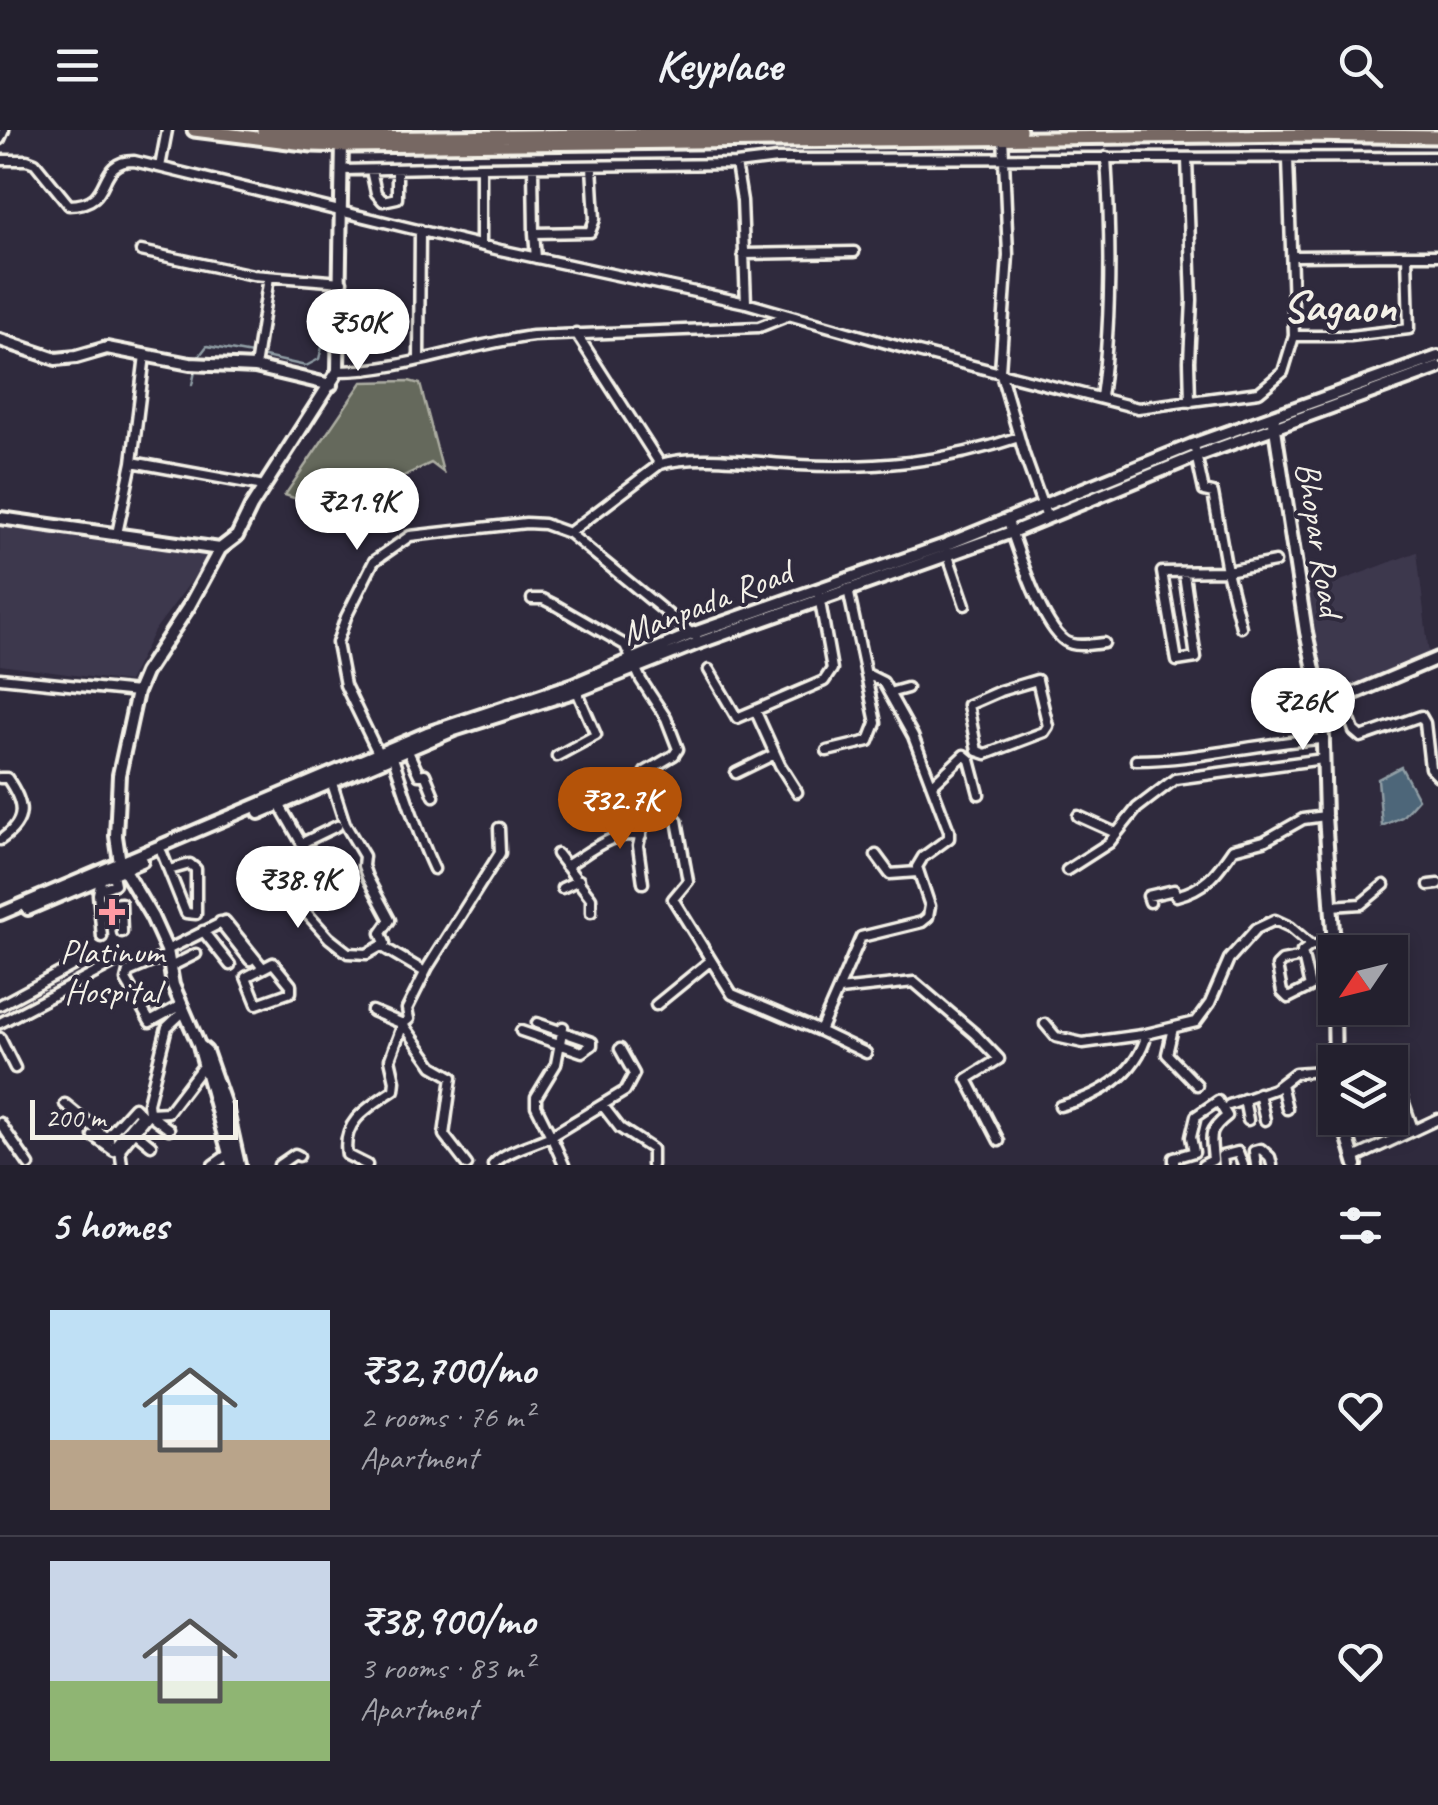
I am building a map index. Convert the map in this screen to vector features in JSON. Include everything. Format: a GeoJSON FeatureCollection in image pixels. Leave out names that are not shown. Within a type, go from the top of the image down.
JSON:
{"type":"FeatureCollection","features":[{"type":"Feature","properties":{"kind":"main road"},"geometry":{"type":"LineString","coordinates":[[194,130],[344,138],[1302,133],[1438,137]]}},
{"type":"Feature","properties":{"kind":"main road"},"geometry":{"type":"LineString","coordinates":[[263,130],[344,138],[552,133],[1003,135],[1020,130]]}},
{"type":"Feature","properties":{"kind":"street"},"geometry":{"type":"LineString","coordinates":[[0,139],[4,130]]}},
{"type":"Feature","properties":{"kind":"street"},"geometry":{"type":"LineString","coordinates":[[160,167],[167,130]]}},
{"type":"Feature","properties":{"kind":"street"},"geometry":{"type":"LineString","coordinates":[[1003,135],[1008,255],[1000,372],[1044,513]]}},
{"type":"Feature","properties":{"kind":"street"},"geometry":{"type":"LineString","coordinates":[[234,1159],[199,1045],[182,1008],[152,917],[117,868],[119,775],[137,692],[220,549],[236,536],[338,370],[344,138]]}},
{"type":"Feature","properties":{"kind":"street"},"geometry":{"type":"LineString","coordinates":[[1101,397],[1107,354],[1109,270],[1106,157]]}},
{"type":"Feature","properties":{"kind":"street"},"geometry":{"type":"LineString","coordinates":[[342,170],[736,164],[777,159],[1438,157]]}},
{"type":"Feature","properties":{"kind":"street"},"geometry":{"type":"LineString","coordinates":[[1188,159],[1190,402]]}},
{"type":"Feature","properties":{"kind":"street"},"geometry":{"type":"LineString","coordinates":[[0,160],[27,160],[35,164],[70,205],[91,202],[108,173],[125,161],[160,167],[536,258],[746,303],[1138,408],[1259,392],[1283,372],[1294,336],[1288,159]]}},
{"type":"Feature","properties":{"kind":"street"},"geometry":{"type":"LineString","coordinates":[[736,164],[742,202],[746,303]]}},
{"type":"Feature","properties":{"kind":"street"},"geometry":{"type":"LineString","coordinates":[[534,233],[590,232],[595,219],[592,166]]}},
{"type":"Feature","properties":{"kind":"street"},"geometry":{"type":"LineString","coordinates":[[480,167],[481,245]]}},
{"type":"Feature","properties":{"kind":"street"},"geometry":{"type":"LineString","coordinates":[[533,167],[536,258]]}},
{"type":"Feature","properties":{"kind":"street"},"geometry":{"type":"LineString","coordinates":[[371,170],[376,192],[383,201],[397,198],[397,169]]}},
{"type":"Feature","properties":{"kind":"street"},"geometry":{"type":"LineString","coordinates":[[419,360],[420,230]]}},
{"type":"Feature","properties":{"kind":"street"},"geometry":{"type":"LineString","coordinates":[[141,251],[269,276],[342,282]]}},
{"type":"Feature","properties":{"kind":"street"},"geometry":{"type":"LineString","coordinates":[[744,254],[854,252]]}},
{"type":"Feature","properties":{"kind":"street"},"geometry":{"type":"LineString","coordinates":[[1294,336],[1350,336],[1408,329],[1406,255]]}},
{"type":"Feature","properties":{"kind":"street"},"geometry":{"type":"LineString","coordinates":[[1294,256],[1438,255]]}},
{"type":"Feature","properties":{"kind":"street"},"geometry":{"type":"LineString","coordinates":[[255,367],[269,276]]}},
{"type":"Feature","properties":{"kind":"street"},"geometry":{"type":"LineString","coordinates":[[338,370],[368,370],[503,339],[759,327],[787,316]]}},
{"type":"Feature","properties":{"kind":"street"},"geometry":{"type":"LineString","coordinates":[[576,333],[660,464]]}},
{"type":"Feature","properties":{"kind":"street"},"geometry":{"type":"LineString","coordinates":[[0,340],[56,358],[76,358],[107,348],[196,364],[255,367],[330,385]]}},
{"type":"Feature","properties":{"kind":"street"},"geometry":{"type":"LineString","coordinates":[[116,534],[132,462],[145,355]]}},
{"type":"Feature","properties":{"kind":"street","name":"Manpada Road"},"geometry":{"type":"LineString","coordinates":[[1274,422],[1438,357]]}},
{"type":"Feature","properties":{"kind":"street","name":"Manpada Road"},"geometry":{"type":"LineString","coordinates":[[0,917],[405,745],[575,688],[696,638],[946,550],[1195,450],[1438,368]]}},
{"type":"Feature","properties":{"kind":"street","name":"Bhopar Road"},"geometry":{"type":"LineString","coordinates":[[1274,422],[1306,632],[1322,707],[1333,935]]}},
{"type":"Feature","properties":{"kind":"street"},"geometry":{"type":"LineString","coordinates":[[569,533],[660,464],[734,460],[844,467],[907,464],[974,452],[1019,437]]}},
{"type":"Feature","properties":{"kind":"street"},"geometry":{"type":"LineString","coordinates":[[1195,450],[1204,492],[1213,493],[1226,571],[1241,627]]}},
{"type":"Feature","properties":{"kind":"street"},"geometry":{"type":"LineString","coordinates":[[132,462],[264,486]]}},
{"type":"Feature","properties":{"kind":"street"},"geometry":{"type":"LineString","coordinates":[[0,518],[220,549]]}},
{"type":"Feature","properties":{"kind":"street"},"geometry":{"type":"LineString","coordinates":[[434,869],[385,754],[345,686],[337,643],[374,561],[410,536],[544,524],[569,533],[696,638]]}},
{"type":"Feature","properties":{"kind":"street"},"geometry":{"type":"LineString","coordinates":[[1010,526],[1039,603],[1062,638],[1078,645],[1104,643]]}},
{"type":"Feature","properties":{"kind":"street"},"geometry":{"type":"LineString","coordinates":[[946,550],[966,605]]}},
{"type":"Feature","properties":{"kind":"street"},"geometry":{"type":"LineString","coordinates":[[1184,574],[1275,562]]}},
{"type":"Feature","properties":{"kind":"street"},"geometry":{"type":"LineString","coordinates":[[1182,570],[1184,574],[1196,658],[1177,660],[1162,572],[1182,570]]}},
{"type":"Feature","properties":{"kind":"street"},"geometry":{"type":"LineString","coordinates":[[827,751],[870,741],[876,723],[847,584]]}},
{"type":"Feature","properties":{"kind":"street"},"geometry":{"type":"LineString","coordinates":[[708,670],[735,718],[824,681],[830,674],[819,594]]}},
{"type":"Feature","properties":{"kind":"street"},"geometry":{"type":"LineString","coordinates":[[532,600],[542,599],[557,606],[621,642],[666,718],[678,749],[674,756],[644,772],[634,792],[644,821],[638,846],[643,883]]}},
{"type":"Feature","properties":{"kind":"street"},"geometry":{"type":"LineString","coordinates":[[1322,707],[1438,658]]}},
{"type":"Feature","properties":{"kind":"street"},"geometry":{"type":"LineString","coordinates":[[820,1032],[861,938],[928,917],[930,906],[917,872],[923,857],[949,838],[913,736],[884,682],[867,674]]}},
{"type":"Feature","properties":{"kind":"street"},"geometry":{"type":"LineString","coordinates":[[0,680],[137,692]]}},
{"type":"Feature","properties":{"kind":"street"},"geometry":{"type":"LineString","coordinates":[[1038,680],[1048,726],[1044,732],[986,754],[976,751],[968,706],[1000,691],[1038,680]]}},
{"type":"Feature","properties":{"kind":"street"},"geometry":{"type":"LineString","coordinates":[[557,756],[596,735],[575,688]]}},
{"type":"Feature","properties":{"kind":"street"},"geometry":{"type":"LineString","coordinates":[[889,692],[908,688]]}},
{"type":"Feature","properties":{"kind":"street"},"geometry":{"type":"LineString","coordinates":[[1342,698],[1354,731],[1361,738],[1421,716],[1430,768],[1438,776]]}},
{"type":"Feature","properties":{"kind":"street"},"geometry":{"type":"LineString","coordinates":[[756,712],[797,792]]}},
{"type":"Feature","properties":{"kind":"street"},"geometry":{"type":"LineString","coordinates":[[1136,760],[1176,760],[1324,739]]}},
{"type":"Feature","properties":{"kind":"street"},"geometry":{"type":"LineString","coordinates":[[405,745],[418,775],[425,774],[434,796]]}},
{"type":"Feature","properties":{"kind":"street"},"geometry":{"type":"LineString","coordinates":[[736,773],[775,754]]}},
{"type":"Feature","properties":{"kind":"street"},"geometry":{"type":"LineString","coordinates":[[932,785],[961,755],[970,760],[979,794]]}},
{"type":"Feature","properties":{"kind":"street"},"geometry":{"type":"LineString","coordinates":[[1067,870],[1108,843],[1137,808],[1175,779],[1323,759]]}},
{"type":"Feature","properties":{"kind":"street"},"geometry":{"type":"LineString","coordinates":[[0,778],[7,778],[19,796],[21,817],[15,830],[0,840]]}},
{"type":"Feature","properties":{"kind":"street"},"geometry":{"type":"LineString","coordinates":[[278,801],[304,852],[281,866],[286,889],[348,953],[367,954],[385,943],[381,933],[390,920],[362,866],[364,856],[345,824],[330,779]]}},
{"type":"Feature","properties":{"kind":"street"},"geometry":{"type":"LineString","coordinates":[[602,801],[634,792]]}},
{"type":"Feature","properties":{"kind":"street"},"geometry":{"type":"LineString","coordinates":[[644,821],[667,816],[677,820],[688,881],[673,899],[732,994],[866,1052]]}},
{"type":"Feature","properties":{"kind":"street"},"geometry":{"type":"LineString","coordinates":[[1078,816],[1116,833]]}},
{"type":"Feature","properties":{"kind":"street"},"geometry":{"type":"LineString","coordinates":[[1150,902],[1148,896],[1174,890],[1176,896],[1196,891],[1215,877],[1233,850],[1264,841],[1303,819],[1325,816]]}},
{"type":"Feature","properties":{"kind":"street"},"geometry":{"type":"LineString","coordinates":[[302,843],[337,826]]}},
{"type":"Feature","properties":{"kind":"street"},"geometry":{"type":"LineString","coordinates":[[366,1165],[347,1155],[346,1137],[357,1115],[394,1090],[390,1059],[402,1024],[409,1019],[407,1009],[425,972],[500,854],[498,828]]}},
{"type":"Feature","properties":{"kind":"street"},"geometry":{"type":"LineString","coordinates":[[566,866],[626,832],[641,836]]}},
{"type":"Feature","properties":{"kind":"street","name":"Manpada Road"},"geometry":{"type":"LineString","coordinates":[[68,889],[101,884],[117,868],[175,844]]}},
{"type":"Feature","properties":{"kind":"street"},"geometry":{"type":"LineString","coordinates":[[162,852],[169,870],[186,913],[196,914],[196,869],[190,864],[169,870]]}},
{"type":"Feature","properties":{"kind":"street"},"geometry":{"type":"LineString","coordinates":[[558,854],[591,898],[591,912]]}},
{"type":"Feature","properties":{"kind":"street"},"geometry":{"type":"LineString","coordinates":[[876,855],[890,874],[917,872]]}},
{"type":"Feature","properties":{"kind":"street"},"geometry":{"type":"LineString","coordinates":[[562,888],[579,880]]}},
{"type":"Feature","properties":{"kind":"street"},"geometry":{"type":"LineString","coordinates":[[101,884],[102,936]]}},
{"type":"Feature","properties":{"kind":"street"},"geometry":{"type":"LineString","coordinates":[[1331,906],[1361,904],[1384,886]]}},
{"type":"Feature","properties":{"kind":"street"},"geometry":{"type":"LineString","coordinates":[[99,905],[121,903],[122,932]]}},
{"type":"Feature","properties":{"kind":"street"},"geometry":{"type":"LineString","coordinates":[[1046,1024],[1056,1037],[1070,1043],[1147,1034],[1196,1022],[1230,959],[1256,929],[1275,920],[1290,926],[1312,946]]}},
{"type":"Feature","properties":{"kind":"street"},"geometry":{"type":"LineString","coordinates":[[168,957],[220,922],[229,924],[264,968]]}},
{"type":"Feature","properties":{"kind":"street"},"geometry":{"type":"LineString","coordinates":[[220,922],[250,960]]}},
{"type":"Feature","properties":{"kind":"street"},"geometry":{"type":"LineString","coordinates":[[203,931],[230,965]]}},
{"type":"Feature","properties":{"kind":"street"},"geometry":{"type":"LineString","coordinates":[[382,946],[425,972]]}},
{"type":"Feature","properties":{"kind":"street"},"geometry":{"type":"LineString","coordinates":[[1304,957],[1282,961],[1277,966],[1282,992],[1288,998],[1310,987],[1304,957],[1302,952],[1318,946]]}},
{"type":"Feature","properties":{"kind":"street"},"geometry":{"type":"LineString","coordinates":[[182,1008],[150,1022],[146,1020],[126,980],[128,972],[168,957],[196,954]]}},
{"type":"Feature","properties":{"kind":"street"},"geometry":{"type":"LineString","coordinates":[[0,1023],[118,961]]}},
{"type":"Feature","properties":{"kind":"street"},"geometry":{"type":"LineString","coordinates":[[656,1005],[710,961]]}},
{"type":"Feature","properties":{"kind":"street"},"geometry":{"type":"LineString","coordinates":[[0,1005],[76,964]]}},
{"type":"Feature","properties":{"kind":"street"},"geometry":{"type":"LineString","coordinates":[[276,964],[292,990],[258,1004],[246,977],[264,968],[276,964]]}},
{"type":"Feature","properties":{"kind":"street"},"geometry":{"type":"LineString","coordinates":[[839,990],[914,982],[975,1034],[999,1059],[967,1079],[999,1141]]}},
{"type":"Feature","properties":{"kind":"street"},"geometry":{"type":"LineString","coordinates":[[136,1132],[149,1113],[148,1103],[167,1027],[182,1008]]}},
{"type":"Feature","properties":{"kind":"street"},"geometry":{"type":"LineString","coordinates":[[372,1012],[402,1024],[433,1066],[452,1077],[444,1135],[467,1165]]}},
{"type":"Feature","properties":{"kind":"street"},"geometry":{"type":"LineString","coordinates":[[521,1032],[582,1052],[593,1043],[563,1029],[537,1023]]}},
{"type":"Feature","properties":{"kind":"street"},"geometry":{"type":"LineString","coordinates":[[1173,1028],[1167,1054],[1197,1085]]}},
{"type":"Feature","properties":{"kind":"street"},"geometry":{"type":"LineString","coordinates":[[563,1029],[556,1064],[536,1097],[536,1106],[564,1165]]}},
{"type":"Feature","properties":{"kind":"street"},"geometry":{"type":"LineString","coordinates":[[1060,1106],[1088,1098],[1123,1075],[1142,1052],[1147,1034]]}},
{"type":"Feature","properties":{"kind":"street"},"geometry":{"type":"LineString","coordinates":[[0,1038],[15,1068]]}},
{"type":"Feature","properties":{"kind":"street"},"geometry":{"type":"LineString","coordinates":[[199,1045],[206,1051],[222,1096],[234,1159]]}},
{"type":"Feature","properties":{"kind":"street"},"geometry":{"type":"LineString","coordinates":[[492,1165],[500,1155],[552,1136],[625,1091],[634,1074],[620,1049]]}},
{"type":"Feature","properties":{"kind":"street"},"geometry":{"type":"LineString","coordinates":[[149,1113],[168,1112],[204,1066]]}},
{"type":"Feature","properties":{"kind":"street"},"geometry":{"type":"LineString","coordinates":[[1229,1105],[1281,1084],[1302,1070],[1318,1071]]}},
{"type":"Feature","properties":{"kind":"street"},"geometry":{"type":"LineString","coordinates":[[1281,1084],[1288,1108]]}},
{"type":"Feature","properties":{"kind":"street"},"geometry":{"type":"LineString","coordinates":[[1259,1093],[1265,1120]]}},
{"type":"Feature","properties":{"kind":"street"},"geometry":{"type":"LineString","coordinates":[[1244,1099],[1248,1120]]}},
{"type":"Feature","properties":{"kind":"street"},"geometry":{"type":"LineString","coordinates":[[1174,1165],[1174,1158],[1194,1152],[1196,1116],[1218,1101],[1226,1116],[1217,1122],[1211,1134],[1213,1160],[1203,1165]]}},
{"type":"Feature","properties":{"kind":"street"},"geometry":{"type":"LineString","coordinates":[[65,1104],[113,1143],[122,1165]]}},
{"type":"Feature","properties":{"kind":"street"},"geometry":{"type":"LineString","coordinates":[[603,1106],[620,1128],[652,1150],[652,1165]]}},
{"type":"Feature","properties":{"kind":"street"},"geometry":{"type":"LineString","coordinates":[[1408,1115],[1413,1129]]}},
{"type":"Feature","properties":{"kind":"street"},"geometry":{"type":"LineString","coordinates":[[93,1136],[113,1143],[136,1132],[152,1117],[169,1129]]}},
{"type":"Feature","properties":{"kind":"street"},"geometry":{"type":"LineString","coordinates":[[1347,1135],[1355,1162],[1438,1119]]}},
{"type":"Feature","properties":{"kind":"street"},"geometry":{"type":"LineString","coordinates":[[0,1123],[29,1165]]}},
{"type":"Feature","properties":{"kind":"street"},"geometry":{"type":"LineString","coordinates":[[136,1132],[152,1144]]}},
{"type":"Feature","properties":{"kind":"street"},"geometry":{"type":"LineString","coordinates":[[1256,1165],[1254,1152],[1260,1148],[1272,1165]]}},
{"type":"Feature","properties":{"kind":"street"},"geometry":{"type":"LineString","coordinates":[[1223,1165],[1222,1156],[1238,1152],[1243,1165]]}},
{"type":"Feature","properties":{"kind":"street"},"geometry":{"type":"LineString","coordinates":[[279,1165],[295,1154],[300,1156]]}},
{"type":"Feature","properties":{"kind":"street"},"geometry":{"type":"LineString","coordinates":[[214,1165],[234,1159]]}},
{"type":"Feature","properties":{"kind":"shaded area"},"geometry":{"type":"Polygon","coordinates":[[[0,520],[213,552],[154,631],[128,682],[0,665],[0,520]]]}},
{"type":"Feature","properties":{"kind":"shaded area"},"geometry":{"type":"Polygon","coordinates":[[[1417,552],[1429,655],[1326,696],[1309,593],[1417,552]]]}},
{"type":"Feature","properties":{"kind":"green space"},"geometry":{"type":"Polygon","coordinates":[[[362,382],[420,384],[443,472],[431,463],[370,492],[323,529],[306,502],[285,495],[362,382]]]}},
{"type":"Feature","properties":{"kind":"water"},"geometry":{"type":"Polygon","coordinates":[[[1401,767],[1418,799],[1402,817],[1382,826],[1378,779],[1401,767]]]}},
{"type":"Feature","properties":{"kind":"waterway"},"geometry":{"type":"LineString","coordinates":[[260,356],[306,366],[319,359],[329,320],[329,286]]}},
{"type":"Feature","properties":{"kind":"waterway"},"geometry":{"type":"LineString","coordinates":[[197,359],[207,346],[252,354]]}},
{"type":"Feature","properties":{"kind":"waterway"},"geometry":{"type":"LineString","coordinates":[[192,385],[196,367]]}},
{"type":"Feature","properties":{"kind":"place","name":"Platinum Hospital"},"geometry":{"type":"Point","coordinates":[112,912]}},
{"type":"Feature","properties":{"kind":"district","name":"Sagaon"},"geometry":{"type":"Point","coordinates":[1339,305]}}]}
